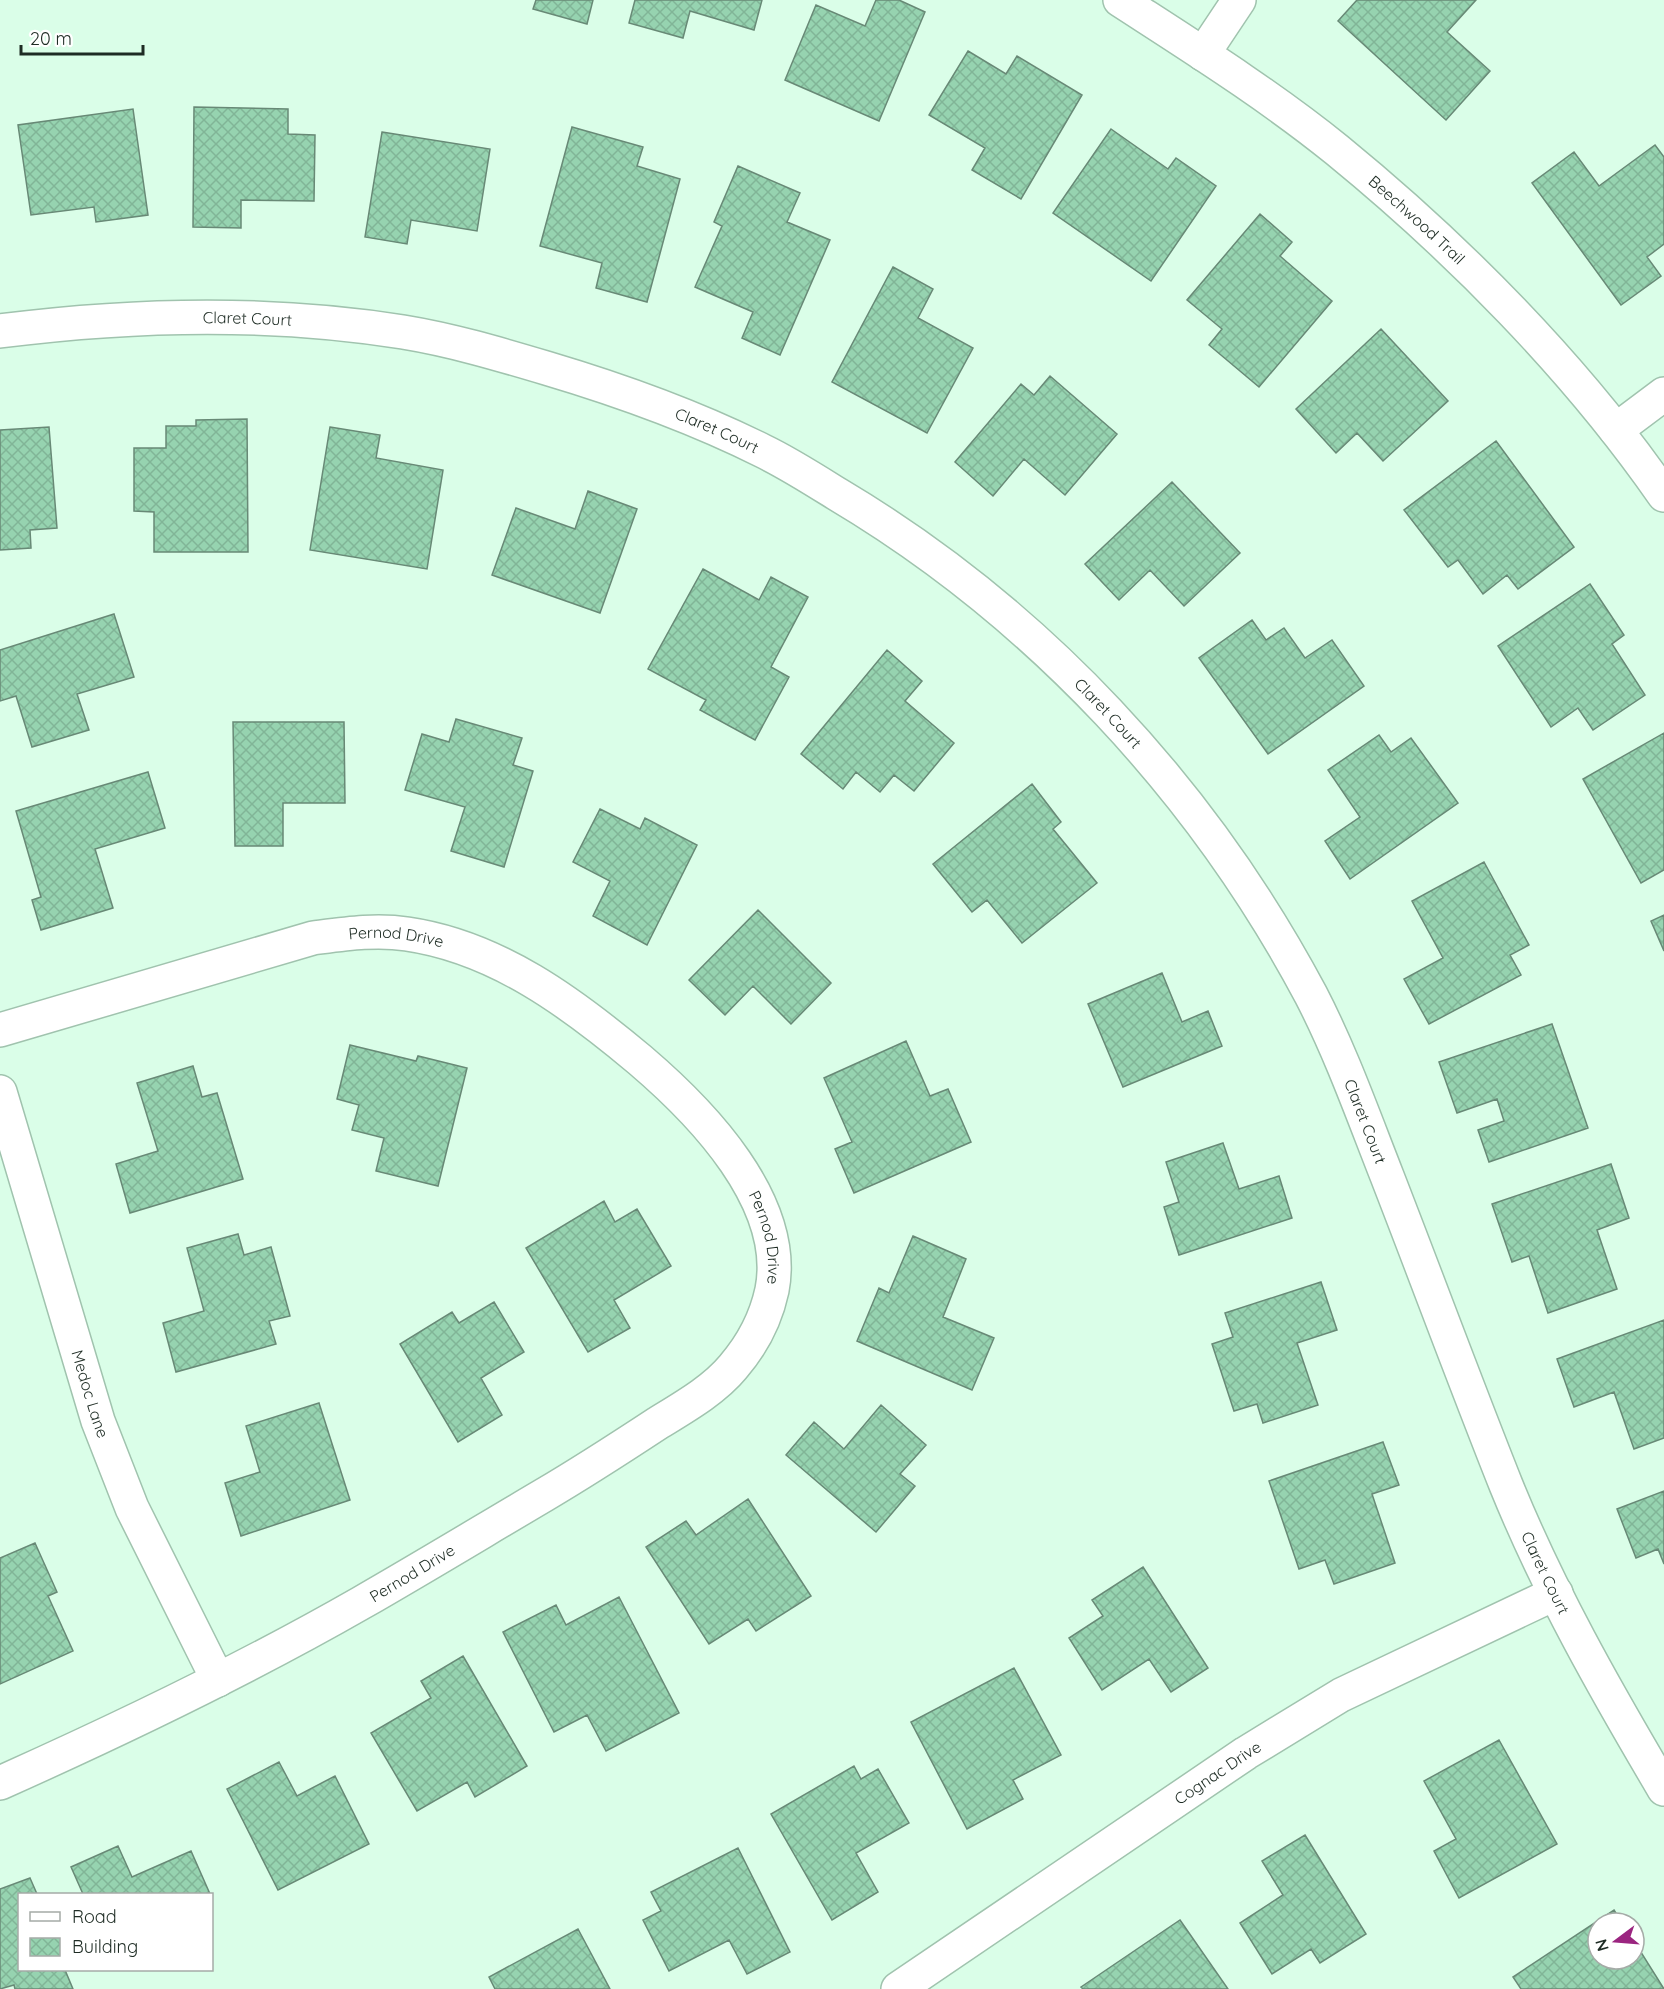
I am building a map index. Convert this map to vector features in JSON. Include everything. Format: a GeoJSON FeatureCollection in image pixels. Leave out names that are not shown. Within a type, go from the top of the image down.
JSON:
{"type":"FeatureCollection","features":[{"type":"Feature","properties":{"kind":"street","name":"Beechwood Trail"},"geometry":{"type":"LineString","coordinates":[[1120,0],[1259,91],[1336,150],[1424,225],[1526,327],[1616,430],[1664,495]]}},
{"type":"Feature","properties":{"kind":"street"},"geometry":{"type":"LineString","coordinates":[[1203,54],[1239,0]]}},
{"type":"Feature","properties":{"kind":"street","name":"Claret Court"},"geometry":{"type":"LineString","coordinates":[[0,331],[65,323],[165,318],[297,320],[386,329],[462,343],[576,376],[691,417],[769,454],[890,525],[977,590],[1056,660],[1131,735],[1227,856],[1311,996],[1352,1085],[1509,1491],[1556,1593],[1622,1717],[1664,1789]]}},
{"type":"Feature","properties":{"kind":"street"},"geometry":{"type":"LineString","coordinates":[[1616,430],[1664,394]]}},
{"type":"Feature","properties":{"kind":"street","name":"Pernod Drive"},"geometry":{"type":"LineString","coordinates":[[0,1030],[313,938],[356,932],[406,933],[461,947],[513,969],[553,994],[662,1078],[693,1109],[750,1185],[756,1194],[772,1241],[772,1288],[758,1332],[732,1369],[699,1397],[574,1477],[359,1604],[218,1680],[116,1731],[0,1783]]}},
{"type":"Feature","properties":{"kind":"street","name":"Medoc Lane"},"geometry":{"type":"LineString","coordinates":[[0,1092],[98,1421],[132,1508],[218,1680]]}},
{"type":"Feature","properties":{"kind":"street","name":"Cognac Drive"},"geometry":{"type":"LineString","coordinates":[[898,1989],[1246,1753],[1332,1701],[1556,1593]]}},
{"type":"Feature","properties":{"kind":"building"},"geometry":{"type":"Polygon","coordinates":[[[536,0],[593,0],[587,24],[533,9],[536,0]]]}},
{"type":"Feature","properties":{"kind":"building"},"geometry":{"type":"Polygon","coordinates":[[[635,0],[762,0],[754,30],[690,11],[683,38],[629,23],[635,0]]]}},
{"type":"Feature","properties":{"kind":"building"},"geometry":{"type":"Polygon","coordinates":[[[876,0],[899,0],[925,12],[879,121],[785,80],[816,5],[865,26],[876,0]]]}},
{"type":"Feature","properties":{"kind":"building"},"geometry":{"type":"Polygon","coordinates":[[[1357,0],[1476,0],[1447,32],[1490,71],[1446,120],[1338,21],[1357,0]]]}},
{"type":"Feature","properties":{"kind":"building"},"geometry":{"type":"Polygon","coordinates":[[[968,51],[1006,74],[1017,56],[1082,95],[1021,199],[972,170],[985,148],[929,115],[968,51]]]}},
{"type":"Feature","properties":{"kind":"building"},"geometry":{"type":"Polygon","coordinates":[[[194,107],[288,109],[288,134],[315,135],[314,201],[241,200],[241,228],[193,227],[194,107]]]}},
{"type":"Feature","properties":{"kind":"building"},"geometry":{"type":"Polygon","coordinates":[[[133,109],[148,215],[96,222],[94,207],[31,215],[18,125],[133,109]]]}},
{"type":"Feature","properties":{"kind":"building"},"geometry":{"type":"Polygon","coordinates":[[[572,127],[643,147],[637,166],[680,179],[647,302],[596,288],[602,263],[540,246],[572,127]]]}},
{"type":"Feature","properties":{"kind":"building"},"geometry":{"type":"Polygon","coordinates":[[[1111,129],[1168,169],[1176,158],[1216,186],[1151,281],[1053,213],[1111,129]]]}},
{"type":"Feature","properties":{"kind":"building"},"geometry":{"type":"Polygon","coordinates":[[[382,132],[490,149],[477,231],[411,220],[407,244],[365,237],[382,132]]]}},
{"type":"Feature","properties":{"kind":"building"},"geometry":{"type":"Polygon","coordinates":[[[1655,145],[1664,157],[1664,244],[1647,257],[1661,276],[1621,305],[1532,183],[1574,152],[1599,186],[1655,145]]]}},
{"type":"Feature","properties":{"kind":"building"},"geometry":{"type":"Polygon","coordinates":[[[738,166],[800,193],[787,222],[830,240],[780,355],[742,338],[753,312],[695,287],[722,226],[714,222],[738,166]]]}},
{"type":"Feature","properties":{"kind":"building"},"geometry":{"type":"Polygon","coordinates":[[[1260,214],[1292,242],[1280,256],[1332,301],[1259,387],[1209,345],[1222,329],[1187,300],[1260,214]]]}},
{"type":"Feature","properties":{"kind":"building"},"geometry":{"type":"Polygon","coordinates":[[[893,267],[933,289],[918,318],[973,348],[927,433],[832,382],[893,267]]]}},
{"type":"Feature","properties":{"kind":"building"},"geometry":{"type":"Polygon","coordinates":[[[1381,329],[1448,401],[1383,461],[1357,433],[1336,453],[1296,409],[1381,329]]]}},
{"type":"Feature","properties":{"kind":"building"},"geometry":{"type":"Polygon","coordinates":[[[1050,376],[1117,434],[1065,495],[1024,459],[993,496],[955,462],[1021,384],[1034,395],[1050,376]]]}},
{"type":"Feature","properties":{"kind":"building"},"geometry":{"type":"Polygon","coordinates":[[[247,419],[248,552],[154,552],[154,512],[134,511],[134,448],[166,448],[166,426],[196,426],[196,420],[247,419]]]}},
{"type":"Feature","properties":{"kind":"building"},"geometry":{"type":"Polygon","coordinates":[[[49,427],[57,528],[30,530],[31,548],[0,550],[0,430],[49,427]]]}},
{"type":"Feature","properties":{"kind":"building"},"geometry":{"type":"Polygon","coordinates":[[[330,427],[380,435],[376,458],[443,470],[427,569],[310,550],[330,427]]]}},
{"type":"Feature","properties":{"kind":"building"},"geometry":{"type":"Polygon","coordinates":[[[1496,441],[1574,547],[1518,589],[1507,575],[1483,594],[1458,560],[1448,567],[1404,510],[1496,441]]]}},
{"type":"Feature","properties":{"kind":"building"},"geometry":{"type":"Polygon","coordinates":[[[1172,482],[1240,553],[1184,606],[1150,570],[1119,600],[1085,564],[1172,482]]]}},
{"type":"Feature","properties":{"kind":"building"},"geometry":{"type":"Polygon","coordinates":[[[588,491],[637,509],[600,613],[492,575],[516,508],[575,529],[588,491]]]}},
{"type":"Feature","properties":{"kind":"building"},"geometry":{"type":"Polygon","coordinates":[[[703,569],[759,600],[771,577],[808,597],[771,667],[789,677],[755,740],[700,710],[706,700],[648,669],[703,569]]]}},
{"type":"Feature","properties":{"kind":"building"},"geometry":{"type":"Polygon","coordinates":[[[1590,584],[1624,635],[1612,644],[1645,695],[1593,730],[1578,708],[1551,727],[1498,646],[1590,584]]]}},
{"type":"Feature","properties":{"kind":"building"},"geometry":{"type":"Polygon","coordinates":[[[114,614],[134,677],[77,694],[89,730],[32,747],[16,696],[0,701],[0,650],[114,614]]]}},
{"type":"Feature","properties":{"kind":"building"},"geometry":{"type":"Polygon","coordinates":[[[1252,620],[1266,640],[1284,628],[1305,658],[1332,640],[1364,686],[1268,754],[1199,658],[1252,620]]]}},
{"type":"Feature","properties":{"kind":"building"},"geometry":{"type":"Polygon","coordinates":[[[887,650],[922,681],[905,701],[954,743],[914,791],[894,775],[880,792],[856,772],[843,789],[801,754],[887,650]]]}},
{"type":"Feature","properties":{"kind":"building"},"geometry":{"type":"Polygon","coordinates":[[[456,719],[522,738],[513,765],[533,771],[504,867],[451,851],[465,807],[405,790],[422,734],[449,742],[456,719]]]}},
{"type":"Feature","properties":{"kind":"building"},"geometry":{"type":"Polygon","coordinates":[[[233,722],[344,722],[345,803],[283,803],[283,846],[235,846],[233,722]]]}},
{"type":"Feature","properties":{"kind":"building"},"geometry":{"type":"Polygon","coordinates":[[[1664,733],[1664,870],[1641,883],[1583,779],[1664,733]]]}},
{"type":"Feature","properties":{"kind":"building"},"geometry":{"type":"Polygon","coordinates":[[[1379,735],[1391,752],[1411,738],[1458,803],[1350,879],[1325,841],[1360,817],[1328,770],[1379,735]]]}},
{"type":"Feature","properties":{"kind":"building"},"geometry":{"type":"Polygon","coordinates":[[[148,772],[165,828],[95,849],[113,908],[41,930],[32,900],[41,897],[16,811],[148,772]]]}},
{"type":"Feature","properties":{"kind":"building"},"geometry":{"type":"Polygon","coordinates":[[[1032,784],[1061,822],[1053,829],[1097,883],[1022,943],[987,900],[972,912],[933,864],[1032,784]]]}},
{"type":"Feature","properties":{"kind":"building"},"geometry":{"type":"Polygon","coordinates":[[[600,809],[640,829],[645,818],[697,845],[647,945],[593,916],[610,881],[573,862],[600,809]]]}},
{"type":"Feature","properties":{"kind":"building"},"geometry":{"type":"Polygon","coordinates":[[[1484,862],[1529,945],[1510,955],[1521,975],[1429,1024],[1404,979],[1443,958],[1412,901],[1484,862]]]}},
{"type":"Feature","properties":{"kind":"building"},"geometry":{"type":"Polygon","coordinates":[[[758,910],[831,983],[791,1024],[753,986],[725,1015],[689,980],[758,910]]]}},
{"type":"Feature","properties":{"kind":"building"},"geometry":{"type":"Polygon","coordinates":[[[1664,915],[1664,951],[1651,921],[1664,915]]]}},
{"type":"Feature","properties":{"kind":"building"},"geometry":{"type":"Polygon","coordinates":[[[1162,973],[1182,1022],[1208,1011],[1222,1046],[1123,1087],[1088,1004],[1162,973]]]}},
{"type":"Feature","properties":{"kind":"building"},"geometry":{"type":"Polygon","coordinates":[[[1552,1024],[1588,1128],[1489,1162],[1478,1130],[1504,1121],[1497,1099],[1457,1113],[1439,1062],[1552,1024]]]}},
{"type":"Feature","properties":{"kind":"building"},"geometry":{"type":"Polygon","coordinates":[[[906,1041],[930,1096],[948,1089],[971,1142],[854,1193],[835,1149],[852,1142],[824,1078],[906,1041]]]}},
{"type":"Feature","properties":{"kind":"building"},"geometry":{"type":"Polygon","coordinates":[[[350,1045],[416,1061],[418,1056],[467,1068],[438,1186],[376,1171],[384,1138],[352,1130],[359,1105],[337,1099],[350,1045]]]}},
{"type":"Feature","properties":{"kind":"building"},"geometry":{"type":"Polygon","coordinates":[[[193,1066],[202,1097],[217,1093],[243,1179],[130,1213],[116,1164],[158,1151],[137,1083],[193,1066]]]}},
{"type":"Feature","properties":{"kind":"building"},"geometry":{"type":"Polygon","coordinates":[[[1223,1143],[1239,1189],[1279,1176],[1292,1218],[1179,1255],[1164,1207],[1179,1202],[1166,1162],[1223,1143]]]}},
{"type":"Feature","properties":{"kind":"building"},"geometry":{"type":"Polygon","coordinates":[[[1611,1164],[1629,1218],[1597,1230],[1617,1289],[1548,1313],[1529,1256],[1512,1262],[1492,1204],[1611,1164]]]}},
{"type":"Feature","properties":{"kind":"building"},"geometry":{"type":"Polygon","coordinates":[[[604,1201],[615,1222],[637,1209],[671,1266],[614,1300],[630,1328],[588,1352],[526,1248],[604,1201]]]}},
{"type":"Feature","properties":{"kind":"building"},"geometry":{"type":"Polygon","coordinates":[[[238,1234],[244,1255],[271,1247],[290,1316],[269,1321],[276,1344],[176,1372],[163,1323],[204,1311],[187,1248],[238,1234]]]}},
{"type":"Feature","properties":{"kind":"building"},"geometry":{"type":"Polygon","coordinates":[[[913,1236],[966,1259],[943,1317],[994,1338],[972,1390],[857,1341],[879,1288],[889,1293],[913,1236]]]}},
{"type":"Feature","properties":{"kind":"building"},"geometry":{"type":"Polygon","coordinates":[[[1321,1282],[1337,1330],[1297,1343],[1318,1405],[1263,1423],[1257,1404],[1234,1411],[1212,1344],[1233,1337],[1225,1313],[1321,1282]]]}},
{"type":"Feature","properties":{"kind":"building"},"geometry":{"type":"Polygon","coordinates":[[[494,1302],[524,1352],[481,1378],[502,1415],[458,1442],[400,1344],[452,1312],[459,1323],[494,1302]]]}},
{"type":"Feature","properties":{"kind":"building"},"geometry":{"type":"Polygon","coordinates":[[[1664,1320],[1664,1438],[1634,1449],[1614,1392],[1574,1407],[1557,1359],[1664,1320]]]}},
{"type":"Feature","properties":{"kind":"building"},"geometry":{"type":"Polygon","coordinates":[[[319,1403],[350,1500],[241,1536],[225,1483],[260,1472],[246,1426],[319,1403]]]}},
{"type":"Feature","properties":{"kind":"building"},"geometry":{"type":"Polygon","coordinates":[[[881,1405],[926,1445],[900,1474],[915,1486],[876,1532],[786,1455],[814,1422],[844,1449],[881,1405]]]}},
{"type":"Feature","properties":{"kind":"building"},"geometry":{"type":"Polygon","coordinates":[[[1383,1442],[1399,1485],[1372,1494],[1395,1563],[1334,1584],[1325,1560],[1299,1569],[1269,1481],[1383,1442]]]}},
{"type":"Feature","properties":{"kind":"building"},"geometry":{"type":"Polygon","coordinates":[[[1664,1491],[1664,1564],[1658,1549],[1636,1558],[1617,1509],[1664,1491]]]}},
{"type":"Feature","properties":{"kind":"building"},"geometry":{"type":"Polygon","coordinates":[[[748,1499],[811,1596],[756,1631],[748,1619],[709,1644],[646,1547],[686,1521],[696,1535],[748,1499]]]}},
{"type":"Feature","properties":{"kind":"building"},"geometry":{"type":"Polygon","coordinates":[[[35,1543],[57,1592],[48,1596],[73,1651],[0,1684],[0,1558],[35,1543]]]}},
{"type":"Feature","properties":{"kind":"building"},"geometry":{"type":"Polygon","coordinates":[[[1143,1567],[1208,1668],[1171,1692],[1149,1659],[1102,1690],[1069,1638],[1103,1616],[1092,1600],[1143,1567]]]}},
{"type":"Feature","properties":{"kind":"building"},"geometry":{"type":"Polygon","coordinates":[[[619,1597],[679,1713],[606,1751],[587,1715],[554,1732],[503,1632],[556,1605],[566,1625],[619,1597]]]}},
{"type":"Feature","properties":{"kind":"building"},"geometry":{"type":"Polygon","coordinates":[[[463,1656],[527,1766],[475,1797],[467,1782],[417,1811],[371,1733],[431,1698],[421,1681],[463,1656]]]}},
{"type":"Feature","properties":{"kind":"building"},"geometry":{"type":"Polygon","coordinates":[[[1014,1668],[1061,1755],[1013,1780],[1023,1799],[967,1829],[911,1722],[1014,1668]]]}},
{"type":"Feature","properties":{"kind":"building"},"geometry":{"type":"Polygon","coordinates":[[[1499,1740],[1557,1844],[1459,1898],[1434,1851],[1456,1839],[1424,1781],[1499,1740]]]}},
{"type":"Feature","properties":{"kind":"building"},"geometry":{"type":"Polygon","coordinates":[[[279,1762],[297,1796],[335,1776],[369,1844],[278,1890],[227,1789],[279,1762]]]}},
{"type":"Feature","properties":{"kind":"building"},"geometry":{"type":"Polygon","coordinates":[[[854,1766],[861,1779],[878,1769],[909,1823],[856,1853],[878,1892],[832,1920],[771,1814],[854,1766]]]}},
{"type":"Feature","properties":{"kind":"building"},"geometry":{"type":"Polygon","coordinates":[[[1305,1835],[1366,1934],[1320,1963],[1311,1949],[1272,1974],[1240,1923],[1283,1895],[1262,1861],[1305,1835]]]}},
{"type":"Feature","properties":{"kind":"building"},"geometry":{"type":"Polygon","coordinates":[[[118,1846],[132,1877],[191,1851],[210,1893],[83,1893],[71,1867],[118,1846]]]}},
{"type":"Feature","properties":{"kind":"building"},"geometry":{"type":"Polygon","coordinates":[[[738,1848],[790,1952],[747,1974],[729,1940],[669,1971],[643,1920],[661,1911],[651,1892],[738,1848]]]}},
{"type":"Feature","properties":{"kind":"building"},"geometry":{"type":"Polygon","coordinates":[[[30,1878],[37,1893],[18,1893],[18,1971],[65,1971],[73,1989],[15,1989],[14,1985],[0,1989],[0,1889],[30,1878]]]}},
{"type":"Feature","properties":{"kind":"building"},"geometry":{"type":"Polygon","coordinates":[[[1180,1920],[1228,1989],[1083,1989],[1081,1987],[1180,1920]]]}},
{"type":"Feature","properties":{"kind":"building"},"geometry":{"type":"Polygon","coordinates":[[[578,1929],[610,1989],[495,1989],[489,1977],[578,1929]]]}},
{"type":"Feature","properties":{"kind":"building"},"geometry":{"type":"Polygon","coordinates":[[[1586,1929],[1586,1971],[1646,1971],[1646,1960],[1664,1989],[1521,1989],[1513,1977],[1586,1929]]]}}]}
